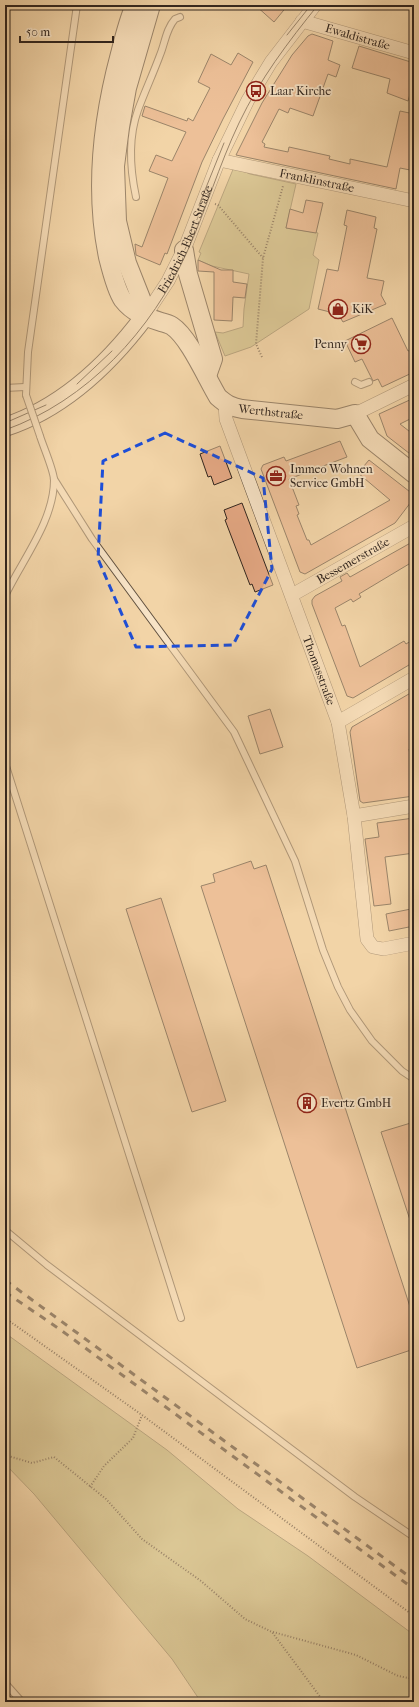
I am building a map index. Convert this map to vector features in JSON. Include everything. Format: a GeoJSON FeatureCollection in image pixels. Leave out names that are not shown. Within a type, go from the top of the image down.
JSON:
{"type":"FeatureCollection","features":[{"type":"Feature","properties":{"kind":"main road","name":"Werthstraße"},"geometry":{"type":"LineString","coordinates":[[134,5],[112,82],[105,123],[100,195],[105,241],[111,268],[122,298],[131,310],[172,326],[181,335],[207,376],[218,397],[225,404],[233,408],[337,419],[355,414]]}},
{"type":"Feature","properties":{"kind":"main road"},"geometry":{"type":"LineString","coordinates":[[145,316],[144,306],[127,263],[117,221],[115,166],[127,88],[151,5]]}},
{"type":"Feature","properties":{"kind":"main road"},"geometry":{"type":"LineString","coordinates":[[184,250],[188,274],[213,359],[207,376]]}},
{"type":"Feature","properties":{"kind":"main road","name":"Friedrich-Ebert-Straße"},"geometry":{"type":"LineString","coordinates":[[5,427],[38,413],[78,387],[120,347],[145,316]]}},
{"type":"Feature","properties":{"kind":"main road"},"geometry":{"type":"LineString","coordinates":[[355,414],[370,439],[414,474]]}},
{"type":"Feature","properties":{"kind":"street","name":"Friedrich-Ebert-Straße"},"geometry":{"type":"LineString","coordinates":[[145,316],[168,281],[184,250],[219,160],[248,100],[271,62],[315,5]]}},
{"type":"Feature","properties":{"kind":"street","name":"Ewaldistraße"},"geometry":{"type":"LineString","coordinates":[[302,21],[414,53]]}},
{"type":"Feature","properties":{"kind":"street","name":"Franklinstraße"},"geometry":{"type":"LineString","coordinates":[[219,160],[266,171],[414,199]]}},
{"type":"Feature","properties":{"kind":"street"},"geometry":{"type":"LineString","coordinates":[[355,414],[414,385]]}},
{"type":"Feature","properties":{"kind":"street","name":"Thomasstraße"},"geometry":{"type":"LineString","coordinates":[[225,404],[226,419],[338,722],[354,816],[367,939],[373,947],[383,949],[414,943]]}},
{"type":"Feature","properties":{"kind":"street","name":"Bessemerstraße"},"geometry":{"type":"LineString","coordinates":[[292,595],[414,526]]}},
{"type":"Feature","properties":{"kind":"street"},"geometry":{"type":"LineString","coordinates":[[338,722],[414,678]]}},
{"type":"Feature","properties":{"kind":"street"},"geometry":{"type":"LineString","coordinates":[[354,816],[414,806]]}},
{"type":"Feature","properties":{"kind":"lane"},"geometry":{"type":"LineString","coordinates":[[77,5],[28,352],[25,388],[26,395],[54,479],[92,539],[234,732],[295,861],[323,950],[338,987],[350,1010],[372,1041],[402,1071],[414,1079]]}},
{"type":"Feature","properties":{"kind":"lane"},"geometry":{"type":"LineString","coordinates":[[136,197],[130,162],[138,111],[162,50],[168,30],[175,19],[180,17]]}},
{"type":"Feature","properties":{"kind":"lane"},"geometry":{"type":"LineString","coordinates":[[355,382],[361,385],[369,382]]}},
{"type":"Feature","properties":{"kind":"lane"},"geometry":{"type":"LineString","coordinates":[[5,388],[25,388]]}},
{"type":"Feature","properties":{"kind":"lane"},"geometry":{"type":"LineString","coordinates":[[5,596],[24,562],[49,510],[54,479]]}},
{"type":"Feature","properties":{"kind":"lane"},"geometry":{"type":"LineString","coordinates":[[5,763],[182,1318]]}},
{"type":"Feature","properties":{"kind":"lane"},"geometry":{"type":"LineString","coordinates":[[5,1230],[46,1265],[311,1464],[355,1497],[414,1537]]}},
{"type":"Feature","properties":{"kind":"lane"},"geometry":{"type":"LineString","coordinates":[[5,1683],[22,1702]]}},
{"type":"Feature","properties":{"kind":"path"},"geometry":{"type":"LineString","coordinates":[[262,357],[256,344],[263,258],[286,175]]}},
{"type":"Feature","properties":{"kind":"path"},"geometry":{"type":"LineString","coordinates":[[204,200],[218,205],[263,258]]}},
{"type":"Feature","properties":{"kind":"path"},"geometry":{"type":"LineString","coordinates":[[5,1318],[142,1414],[414,1616]]}},
{"type":"Feature","properties":{"kind":"path"},"geometry":{"type":"LineString","coordinates":[[90,1486],[104,1466],[133,1438],[142,1414]]}},
{"type":"Feature","properties":{"kind":"path"},"geometry":{"type":"LineString","coordinates":[[5,1455],[32,1463],[54,1457],[106,1499],[142,1539],[201,1581],[245,1618],[272,1632],[356,1655],[398,1676],[414,1680]]}},
{"type":"Feature","properties":{"kind":"path"},"geometry":{"type":"LineString","coordinates":[[272,1632],[324,1702]]}},
{"type":"Feature","properties":{"kind":"highlighted area"},"geometry":{"type":"Polygon","coordinates":[[[165,433],[263,478],[272,569],[233,645],[136,647],[98,559],[103,461],[165,433]]]}},
{"type":"Feature","properties":{"kind":"shaded area"},"geometry":{"type":"Polygon","coordinates":[[[234,167],[250,174],[296,184],[286,228],[318,233],[313,255],[319,260],[309,309],[251,347],[225,356],[215,332],[223,333],[243,327],[249,274],[212,266],[198,260],[201,253],[199,252],[234,167]]]}},
{"type":"Feature","properties":{"kind":"shaded area"},"geometry":{"type":"Polygon","coordinates":[[[5,1333],[167,1450],[238,1509],[308,1556],[414,1635],[414,1702],[201,1702],[172,1659],[34,1494],[5,1464],[5,1333]]]}},
{"type":"Feature","properties":{"kind":"building"},"geometry":{"type":"Polygon","coordinates":[[[255,5],[288,5],[274,22],[255,5]]]}},
{"type":"Feature","properties":{"kind":"building"},"geometry":{"type":"Polygon","coordinates":[[[312,34],[333,41],[328,60],[340,65],[336,77],[328,74],[313,116],[290,108],[288,113],[279,109],[262,142],[265,144],[264,147],[288,152],[289,147],[330,156],[329,159],[350,164],[350,159],[387,167],[400,111],[414,114],[414,152],[410,170],[400,168],[396,189],[236,155],[262,103],[292,55],[308,36],[312,34]]]}},
{"type":"Feature","properties":{"kind":"building"},"geometry":{"type":"Polygon","coordinates":[[[359,46],[414,63],[414,80],[408,101],[387,93],[390,79],[352,68],[359,46]]]}},
{"type":"Feature","properties":{"kind":"building"},"geometry":{"type":"Polygon","coordinates":[[[238,53],[253,62],[202,162],[167,254],[165,253],[160,265],[136,255],[135,244],[142,247],[168,178],[149,171],[156,155],[172,161],[186,132],[142,116],[145,106],[187,121],[188,118],[193,121],[210,88],[198,82],[211,54],[231,65],[238,53]]]}},
{"type":"Feature","properties":{"kind":"building"},"geometry":{"type":"Polygon","coordinates":[[[306,200],[323,203],[316,233],[286,228],[290,209],[303,213],[306,200]]]}},
{"type":"Feature","properties":{"kind":"building"},"geometry":{"type":"Polygon","coordinates":[[[347,210],[376,217],[374,228],[377,229],[367,278],[384,281],[381,295],[386,304],[343,322],[338,314],[318,309],[327,269],[338,271],[347,226],[344,225],[347,210]]]}},
{"type":"Feature","properties":{"kind":"building"},"geometry":{"type":"Polygon","coordinates":[[[198,260],[221,270],[233,270],[233,282],[247,284],[245,298],[233,297],[232,321],[214,320],[214,272],[198,271],[198,260]]]}},
{"type":"Feature","properties":{"kind":"building"},"geometry":{"type":"Polygon","coordinates":[[[392,318],[408,351],[411,350],[414,356],[414,372],[382,387],[378,379],[373,381],[362,359],[355,362],[345,341],[392,318]]]}},
{"type":"Feature","properties":{"kind":"building"},"geometry":{"type":"Polygon","coordinates":[[[414,398],[414,417],[400,424],[414,435],[414,457],[387,436],[379,414],[414,398]]]}},
{"type":"Feature","properties":{"kind":"building"},"geometry":{"type":"Polygon","coordinates":[[[340,441],[347,457],[289,479],[299,505],[296,506],[299,514],[297,515],[307,540],[309,540],[311,545],[390,500],[358,473],[369,460],[414,495],[414,498],[395,523],[305,574],[300,572],[261,469],[263,465],[284,457],[286,461],[340,441]]]}},
{"type":"Feature","properties":{"kind":"building"},"geometry":{"type":"Polygon","coordinates":[[[220,446],[232,478],[214,485],[211,476],[208,477],[200,454],[220,446]]]}},
{"type":"Feature","properties":{"kind":"building"},"geometry":{"type":"Polygon","coordinates":[[[242,503],[273,585],[255,592],[252,584],[250,585],[225,520],[227,519],[224,510],[242,503]]]}},
{"type":"Feature","properties":{"kind":"building"},"geometry":{"type":"Polygon","coordinates":[[[414,541],[414,561],[359,594],[361,597],[353,602],[351,599],[335,608],[342,626],[345,625],[360,667],[404,641],[406,644],[414,639],[414,662],[353,698],[347,696],[312,604],[312,600],[315,596],[342,581],[340,577],[347,573],[350,577],[414,541]]]}},
{"type":"Feature","properties":{"kind":"building"},"geometry":{"type":"Polygon","coordinates":[[[414,691],[414,748],[409,749],[414,778],[414,796],[363,803],[360,801],[350,732],[352,727],[414,691]]]}},
{"type":"Feature","properties":{"kind":"building"},"geometry":{"type":"Polygon","coordinates":[[[270,709],[283,747],[260,754],[248,716],[270,709]]]}},
{"type":"Feature","properties":{"kind":"building"},"geometry":{"type":"Polygon","coordinates":[[[414,818],[414,853],[385,857],[391,904],[374,906],[365,839],[379,837],[377,823],[414,818]]]}},
{"type":"Feature","properties":{"kind":"building","name":"Evertz GmbH"},"geometry":{"type":"Polygon","coordinates":[[[251,861],[254,869],[266,865],[414,1319],[414,1349],[357,1368],[201,886],[215,882],[213,874],[251,861]]]}},
{"type":"Feature","properties":{"kind":"building"},"geometry":{"type":"Polygon","coordinates":[[[161,898],[226,1101],[192,1112],[126,909],[161,898]]]}},
{"type":"Feature","properties":{"kind":"building"},"geometry":{"type":"Polygon","coordinates":[[[414,909],[414,926],[389,931],[386,914],[414,909]]]}},
{"type":"Feature","properties":{"kind":"building"},"geometry":{"type":"Polygon","coordinates":[[[414,1122],[414,1226],[412,1226],[381,1132],[414,1122]]]}},
{"type":"Feature","properties":{"kind":"tram line"},"geometry":{"type":"LineString","coordinates":[[287,35],[311,5]]}},
{"type":"Feature","properties":{"kind":"tram line"},"geometry":{"type":"LineString","coordinates":[[5,430],[35,417],[63,401],[89,382],[114,359],[136,335],[155,309],[187,252],[225,155],[247,107],[275,61],[318,5]]}},
{"type":"Feature","properties":{"kind":"tram line"},"geometry":{"type":"LineString","coordinates":[[199,205],[224,143]]}},
{"type":"Feature","properties":{"kind":"tram line"},"geometry":{"type":"LineString","coordinates":[[77,384],[112,351]]}},
{"type":"Feature","properties":{"kind":"tram line"},"geometry":{"type":"LineString","coordinates":[[5,423],[46,405]]}},
{"type":"Feature","properties":{"kind":"railway"},"geometry":{"type":"LineString","coordinates":[[5,1280],[414,1580]]}},
{"type":"Feature","properties":{"kind":"railway"},"geometry":{"type":"LineString","coordinates":[[5,1292],[58,1328],[414,1589]]}},
{"type":"Feature","properties":{"kind":"place","name":"Laar Kirche"},"geometry":{"type":"Point","coordinates":[256,91]}},
{"type":"Feature","properties":{"kind":"place","name":"KiK"},"geometry":{"type":"Point","coordinates":[338,309]}},
{"type":"Feature","properties":{"kind":"place","name":"Penny"},"geometry":{"type":"Point","coordinates":[361,344]}},
{"type":"Feature","properties":{"kind":"place","name":"Immeo Wohnen Service GmbH"},"geometry":{"type":"Point","coordinates":[276,476]}},
{"type":"Feature","properties":{"kind":"place","name":"Evertz GmbH"},"geometry":{"type":"Point","coordinates":[307,1103]}}]}
